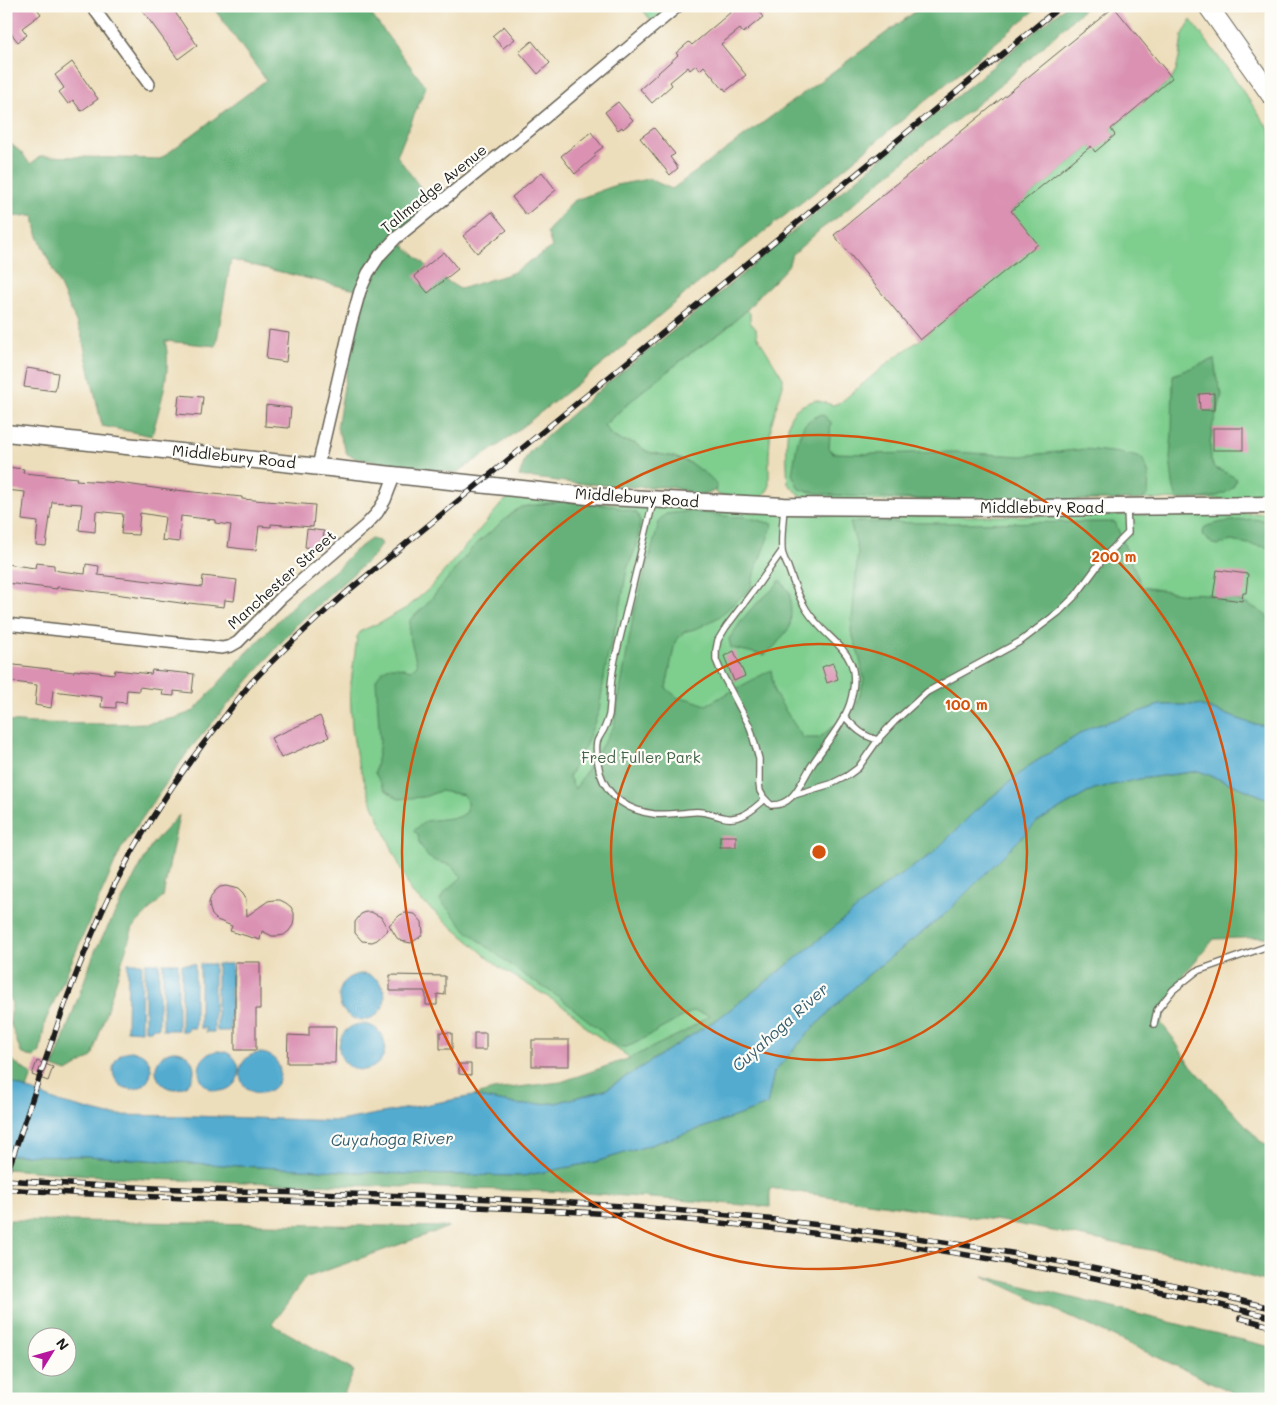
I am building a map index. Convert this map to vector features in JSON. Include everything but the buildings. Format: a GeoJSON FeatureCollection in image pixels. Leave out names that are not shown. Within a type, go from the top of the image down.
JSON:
{"type":"FeatureCollection","features":[{"type":"Feature","properties":{"kind":"main road"},"geometry":{"type":"LineString","coordinates":[[1208,6],[1271,96]]}},
{"type":"Feature","properties":{"kind":"street"},"geometry":{"type":"LineString","coordinates":[[92,6],[149,84]]}},
{"type":"Feature","properties":{"kind":"street","name":"Tallmadge Avenue"},"geometry":{"type":"LineString","coordinates":[[318,466],[360,291],[368,273],[380,255],[396,238],[536,125],[678,6]]}},
{"type":"Feature","properties":{"kind":"street","name":"Middlebury Road"},"geometry":{"type":"LineString","coordinates":[[6,433],[588,496],[654,500],[784,506],[947,508],[1271,505]]}},
{"type":"Feature","properties":{"kind":"street","name":"Manchester Street"},"geometry":{"type":"LineString","coordinates":[[6,624],[222,648],[231,646],[238,642],[281,598],[365,526],[377,513],[385,500],[395,474]]}},
{"type":"Feature","properties":{"kind":"lane"},"geometry":{"type":"LineString","coordinates":[[654,500],[616,654],[609,716],[597,742],[598,764],[602,776],[607,788],[622,803],[637,810],[654,814],[701,812],[733,819],[755,809],[765,799]]}},
{"type":"Feature","properties":{"kind":"lane"},"geometry":{"type":"LineString","coordinates":[[782,551],[726,626],[718,640],[716,650],[716,660],[722,674],[750,727],[759,759],[760,791],[771,805],[789,800],[794,795],[820,751],[844,716],[850,704],[853,686],[850,659],[844,649],[823,630],[800,598],[782,551],[784,506]]}},
{"type":"Feature","properties":{"kind":"lane"},"geometry":{"type":"LineString","coordinates":[[794,795],[831,784],[847,776],[858,768],[878,740],[894,722],[928,692],[1021,641],[1059,612],[1076,594],[1105,556],[1128,533],[1127,507]]}},
{"type":"Feature","properties":{"kind":"lane"},"geometry":{"type":"LineString","coordinates":[[844,716],[865,735],[878,740]]}},
{"type":"Feature","properties":{"kind":"lane"},"geometry":{"type":"LineString","coordinates":[[1154,1024],[1157,1010],[1172,990],[1197,971],[1271,945]]}},
{"type":"Feature","properties":{"kind":"green space"},"geometry":{"type":"Polygon","coordinates":[[[212,6],[365,6],[426,87],[397,156],[434,206],[396,238],[437,275],[460,289],[512,273],[552,247],[547,232],[573,201],[616,185],[649,179],[672,189],[923,6],[1040,6],[825,184],[686,293],[610,358],[499,445],[456,473],[358,459],[347,454],[337,428],[360,291],[231,260],[216,346],[165,341],[167,352],[166,376],[152,436],[102,426],[81,333],[37,234],[34,215],[6,217],[6,140],[22,153],[30,164],[41,156],[160,159],[266,80],[212,6]]]}},
{"type":"Feature","properties":{"kind":"green space"},"geometry":{"type":"Polygon","coordinates":[[[640,6],[670,6],[652,22],[640,6]]]}},
{"type":"Feature","properties":{"kind":"green space"},"geometry":{"type":"Polygon","coordinates":[[[1066,6],[1087,6],[990,94],[928,141],[838,217],[821,229],[792,255],[788,266],[747,310],[723,331],[641,392],[604,425],[610,434],[619,440],[634,443],[648,452],[674,457],[690,463],[717,484],[715,491],[700,495],[669,487],[631,487],[573,483],[519,476],[530,451],[605,385],[699,310],[1066,6]]]}},
{"type":"Feature","properties":{"kind":"green space"},"geometry":{"type":"Polygon","coordinates":[[[1191,20],[1271,132],[1271,499],[807,501],[788,484],[787,437],[789,420],[794,411],[815,400],[833,405],[841,402],[1037,244],[1011,211],[1091,146],[1095,151],[1115,135],[1111,129],[1172,79],[1179,58],[1182,36],[1191,20]]]}},
{"type":"Feature","properties":{"kind":"green space"},"geometry":{"type":"Polygon","coordinates":[[[747,310],[750,313],[750,322],[756,329],[757,336],[783,378],[783,385],[771,425],[769,488],[758,499],[718,495],[715,491],[717,484],[690,463],[674,457],[648,452],[634,443],[619,440],[610,434],[604,425],[641,392],[723,331],[747,310]]]}},
{"type":"Feature","properties":{"kind":"green space"},"geometry":{"type":"Polygon","coordinates":[[[1214,359],[1217,380],[1222,394],[1213,424],[1210,444],[1211,460],[1214,468],[1237,479],[1233,487],[1228,491],[1214,497],[1177,500],[1170,458],[1173,375],[1214,359]]]}},
{"type":"Feature","properties":{"kind":"green space"},"geometry":{"type":"Polygon","coordinates":[[[822,414],[831,422],[829,448],[833,453],[955,452],[1021,456],[1085,449],[1120,453],[1142,458],[1149,474],[1148,495],[1141,500],[1015,501],[889,498],[810,492],[799,489],[792,474],[798,440],[804,425],[822,414]]]}},
{"type":"Feature","properties":{"kind":"green space","name":"Fred Fuller Park"},"geometry":{"type":"Polygon","coordinates":[[[512,496],[692,509],[801,514],[977,516],[1271,513],[1271,727],[1250,723],[1199,705],[1160,705],[1089,728],[1029,766],[975,811],[932,854],[887,884],[846,919],[642,1066],[589,1030],[566,1008],[499,967],[411,892],[370,798],[357,759],[352,729],[350,690],[357,637],[361,631],[408,607],[430,588],[503,502],[512,496]]]}},
{"type":"Feature","properties":{"kind":"green space","name":"Fred Fuller Park"},"geometry":{"type":"Polygon","coordinates":[[[563,501],[613,506],[637,513],[640,521],[637,545],[627,569],[621,604],[607,659],[599,711],[586,744],[569,777],[575,789],[614,726],[633,617],[660,519],[666,514],[691,511],[746,517],[773,524],[754,574],[751,588],[719,617],[698,628],[684,632],[675,642],[666,688],[678,698],[689,699],[706,705],[771,670],[775,694],[803,738],[819,738],[856,708],[864,680],[859,655],[851,631],[858,551],[850,522],[1115,522],[1142,587],[1228,598],[1254,607],[1271,619],[1271,727],[1250,723],[1199,705],[1160,705],[1089,728],[1029,766],[975,811],[932,854],[887,884],[719,1018],[605,1090],[556,1103],[521,1105],[473,1096],[493,1090],[561,1082],[630,1058],[684,1032],[710,1015],[693,1011],[626,1047],[618,1047],[611,1042],[600,1030],[559,997],[521,973],[468,932],[440,900],[444,893],[462,877],[451,865],[428,857],[419,843],[418,834],[413,831],[426,821],[459,817],[467,812],[467,802],[464,795],[440,791],[424,797],[398,799],[384,789],[375,773],[380,741],[376,680],[387,668],[395,667],[411,670],[417,665],[409,633],[410,620],[427,604],[474,546],[515,511],[521,507],[563,501]]]}},
{"type":"Feature","properties":{"kind":"green space"},"geometry":{"type":"Polygon","coordinates":[[[1251,519],[1271,521],[1271,548],[1231,541],[1219,545],[1213,544],[1202,535],[1205,527],[1210,525],[1251,519]]]}},
{"type":"Feature","properties":{"kind":"green space"},"geometry":{"type":"Polygon","coordinates":[[[371,539],[379,541],[381,544],[374,555],[298,623],[189,750],[121,849],[45,1022],[40,1052],[35,1057],[21,1053],[10,1022],[12,1003],[6,995],[6,721],[33,723],[149,723],[175,718],[194,711],[232,668],[300,598],[337,569],[353,552],[371,539]]]}},
{"type":"Feature","properties":{"kind":"green space"},"geometry":{"type":"Polygon","coordinates":[[[780,580],[790,593],[790,627],[775,646],[764,655],[731,648],[729,639],[742,620],[780,580]]]}},
{"type":"Feature","properties":{"kind":"green space"},"geometry":{"type":"Polygon","coordinates":[[[1199,771],[1271,800],[1271,937],[1214,939],[1186,972],[1161,1023],[1187,1061],[1260,1141],[1271,1147],[1271,1283],[1181,1256],[1001,1221],[770,1188],[770,1207],[572,1192],[144,1179],[6,1169],[6,1155],[86,1156],[404,1174],[523,1176],[595,1162],[711,1125],[767,1105],[774,1072],[810,1031],[863,979],[943,916],[1037,822],[1094,789],[1139,779],[1199,771]]]}},
{"type":"Feature","properties":{"kind":"green space"},"geometry":{"type":"Polygon","coordinates":[[[179,815],[163,897],[133,927],[92,1057],[67,1072],[53,1067],[95,951],[152,844],[179,815]]]}},
{"type":"Feature","properties":{"kind":"green space"},"geometry":{"type":"Polygon","coordinates":[[[6,1056],[32,1075],[27,1089],[6,1081],[6,1056]]]}},
{"type":"Feature","properties":{"kind":"green space"},"geometry":{"type":"Polygon","coordinates":[[[10,1220],[449,1227],[305,1278],[272,1324],[354,1371],[342,1399],[6,1399],[6,1231],[10,1220]]]}},
{"type":"Feature","properties":{"kind":"green space"},"geometry":{"type":"Polygon","coordinates":[[[983,1276],[1271,1347],[1271,1399],[1247,1399],[983,1276]]]}},
{"type":"Feature","properties":{"kind":"water","name":"Cuyahoga River"},"geometry":{"type":"Polygon","coordinates":[[[1160,705],[1199,705],[1250,723],[1271,727],[1271,800],[1199,771],[1139,779],[1094,789],[1037,822],[943,916],[863,979],[810,1031],[774,1072],[767,1105],[595,1162],[523,1176],[404,1174],[86,1156],[6,1155],[6,1081],[62,1103],[109,1115],[339,1121],[473,1096],[521,1105],[556,1103],[605,1090],[719,1018],[887,884],[932,854],[975,811],[1029,766],[1089,728],[1160,705]]]}},
{"type":"Feature","properties":{"kind":"water"},"geometry":{"type":"Polygon","coordinates":[[[128,963],[142,963],[141,1031],[127,1030],[128,963]]]}},
{"type":"Feature","properties":{"kind":"water"},"geometry":{"type":"Polygon","coordinates":[[[145,963],[159,963],[159,1028],[152,1028],[152,1030],[145,1030],[145,963]]]}},
{"type":"Feature","properties":{"kind":"water"},"geometry":{"type":"Polygon","coordinates":[[[163,963],[178,963],[178,1030],[163,1030],[163,963]]]}},
{"type":"Feature","properties":{"kind":"water"},"geometry":{"type":"Polygon","coordinates":[[[182,964],[195,964],[195,1028],[188,1028],[188,1031],[181,1031],[182,964]]]}},
{"type":"Feature","properties":{"kind":"water"},"geometry":{"type":"Polygon","coordinates":[[[200,964],[214,964],[214,1032],[206,1032],[206,1028],[200,1028],[200,964]]]}},
{"type":"Feature","properties":{"kind":"water"},"geometry":{"type":"Polygon","coordinates":[[[217,964],[232,964],[230,1031],[217,1031],[217,964]]]}},
{"type":"Feature","properties":{"kind":"water"},"geometry":{"type":"Polygon","coordinates":[[[362,974],[375,978],[381,984],[385,997],[381,1010],[375,1016],[362,1020],[349,1016],[343,1010],[339,997],[343,984],[349,978],[362,974]]]}},
{"type":"Feature","properties":{"kind":"water"},"geometry":{"type":"Polygon","coordinates":[[[362,1024],[375,1028],[381,1034],[385,1047],[381,1060],[375,1066],[362,1070],[349,1066],[343,1060],[339,1047],[343,1034],[349,1028],[362,1024]]]}},
{"type":"Feature","properties":{"kind":"water"},"geometry":{"type":"Polygon","coordinates":[[[132,1051],[146,1056],[151,1070],[146,1084],[132,1089],[118,1084],[113,1070],[118,1056],[132,1051]]]}},
{"type":"Feature","properties":{"kind":"water"},"geometry":{"type":"Polygon","coordinates":[[[175,1051],[189,1056],[194,1070],[189,1084],[175,1089],[161,1084],[156,1070],[161,1056],[175,1051]]]}},
{"type":"Feature","properties":{"kind":"water"},"geometry":{"type":"Polygon","coordinates":[[[219,1051],[233,1057],[239,1071],[233,1085],[219,1091],[205,1085],[199,1071],[205,1057],[219,1051]]]}},
{"type":"Feature","properties":{"kind":"water"},"geometry":{"type":"Polygon","coordinates":[[[260,1053],[274,1059],[280,1073],[274,1087],[260,1093],[246,1087],[240,1073],[246,1059],[260,1053]]]}},
{"type":"Feature","properties":{"kind":"railway"},"geometry":{"type":"LineString","coordinates":[[6,1176],[69,993],[114,886],[151,820],[178,778],[251,683],[298,636],[347,592],[1061,6]]}},
{"type":"Feature","properties":{"kind":"railway"},"geometry":{"type":"LineString","coordinates":[[6,1180],[143,1188],[556,1202],[736,1216],[916,1238],[1005,1252],[1094,1268],[1271,1308]]}},
{"type":"Feature","properties":{"kind":"railway"},"geometry":{"type":"LineString","coordinates":[[6,1189],[87,1194],[491,1208],[652,1217],[730,1224],[886,1242],[963,1254],[1118,1283],[1271,1317]]}},
{"type":"Feature","properties":{"kind":"railway"},"geometry":{"type":"LineString","coordinates":[[1240,1318],[1271,1326]]}}]}
